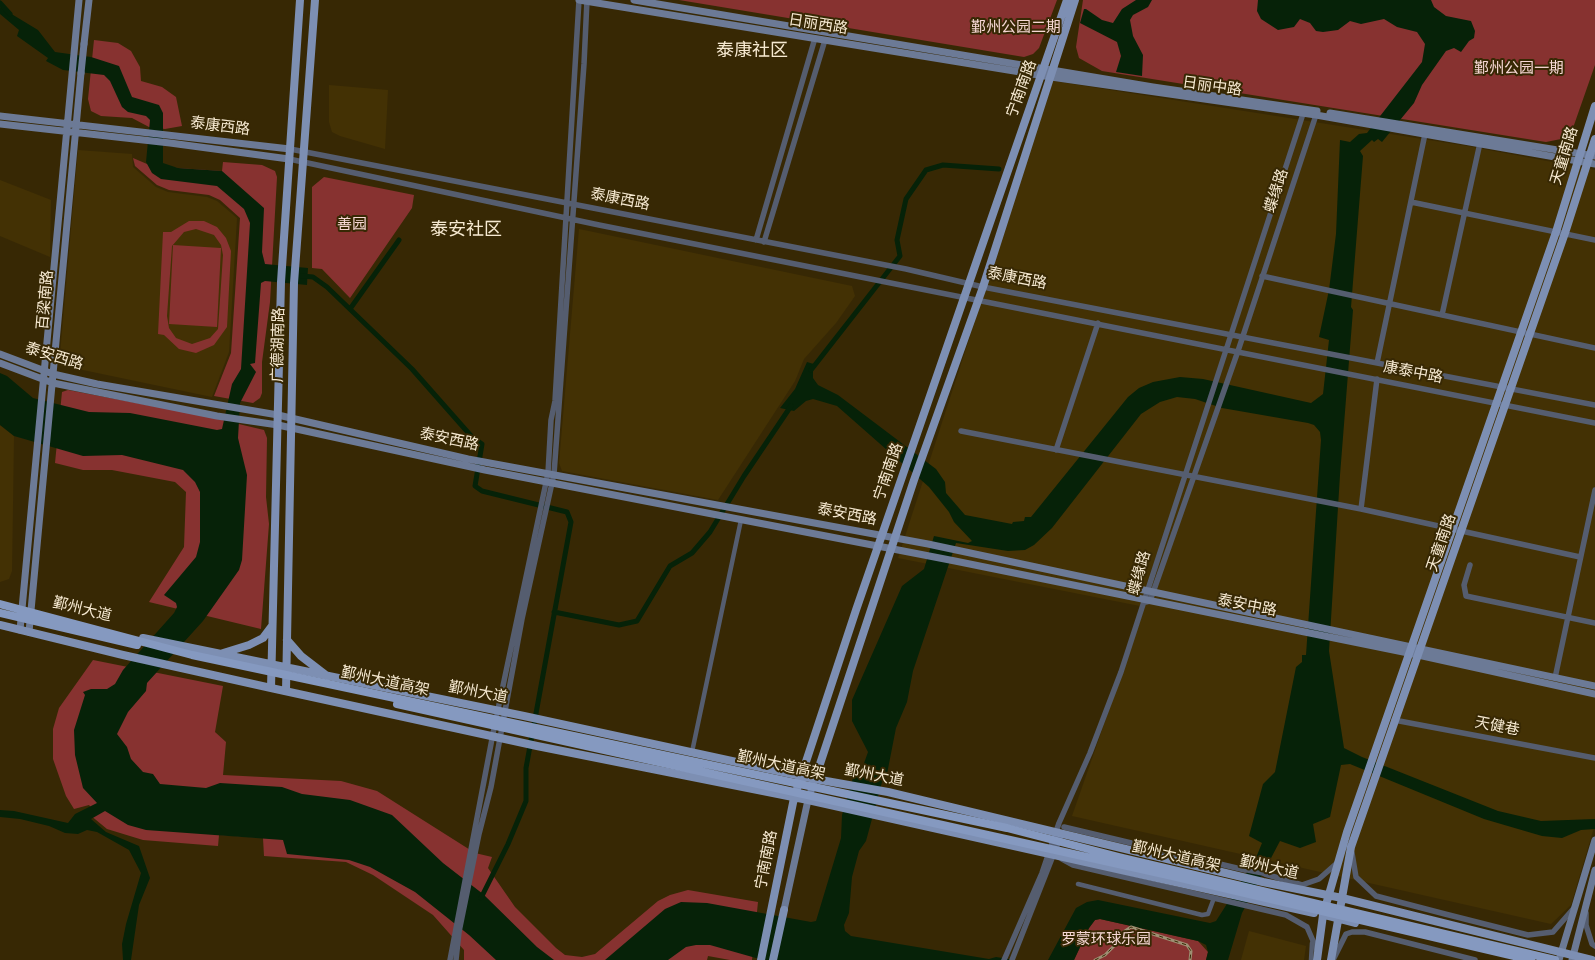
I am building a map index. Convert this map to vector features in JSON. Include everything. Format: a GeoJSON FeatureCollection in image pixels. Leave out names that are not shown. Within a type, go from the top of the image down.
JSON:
{"type":"FeatureCollection","features":[{"type":"Feature","properties":{"kind":"highway","name":"鄞州大道高架"},"geometry":{"type":"LineString","coordinates":[[0,604],[192,655],[1007,828],[1119,857],[1555,960]]}},
{"type":"Feature","properties":{"kind":"highway","name":"鄞州大道高架"},"geometry":{"type":"LineString","coordinates":[[0,613],[268,676],[1168,875],[1531,960]]}},
{"type":"Feature","properties":{"kind":"main road","name":"百梁南路"},"geometry":{"type":"LineString","coordinates":[[79,0],[80,43]]}},
{"type":"Feature","properties":{"kind":"main road","name":"百梁南路"},"geometry":{"type":"LineString","coordinates":[[27,611],[38,451],[68,132],[80,43],[89,0]]}},
{"type":"Feature","properties":{"kind":"main road","name":"广德湖南路"},"geometry":{"type":"LineString","coordinates":[[271,688],[281,282],[300,0]]}},
{"type":"Feature","properties":{"kind":"main road","name":"广德湖南路"},"geometry":{"type":"LineString","coordinates":[[286,691],[294,283],[316,0]]}},
{"type":"Feature","properties":{"kind":"main road","name":"日丽西路"},"geometry":{"type":"LineString","coordinates":[[583,0],[825,40],[1043,71]]}},
{"type":"Feature","properties":{"kind":"main road","name":"日丽西路"},"geometry":{"type":"LineString","coordinates":[[634,0],[1052,73]]}},
{"type":"Feature","properties":{"kind":"main road","name":"宁南南路"},"geometry":{"type":"LineString","coordinates":[[761,960],[794,798],[801,776],[878,546],[1067,0]]}},
{"type":"Feature","properties":{"kind":"main road","name":"宁南南路"},"geometry":{"type":"LineString","coordinates":[[773,960],[808,800],[893,549],[914,480],[979,299],[1016,179],[1076,0]]}},
{"type":"Feature","properties":{"kind":"main road","name":"百梁南路"},"geometry":{"type":"LineString","coordinates":[[25,631],[47,453],[77,124],[77,73]]}},
{"type":"Feature","properties":{"kind":"main road","name":"日丽中路"},"geometry":{"type":"LineString","coordinates":[[1052,73],[1119,81],[1369,123]]}},
{"type":"Feature","properties":{"kind":"main road","name":"日丽中路"},"geometry":{"type":"LineString","coordinates":[[1052,73],[1146,91],[1304,111]]}},
{"type":"Feature","properties":{"kind":"main road","name":"天童南路"},"geometry":{"type":"LineString","coordinates":[[1317,960],[1324,915],[1347,832],[1500,387],[1556,232],[1595,106]]}},
{"type":"Feature","properties":{"kind":"main road"},"geometry":{"type":"LineString","coordinates":[[1304,111],[1592,160]]}},
{"type":"Feature","properties":{"kind":"main road","name":"泰康西路"},"geometry":{"type":"LineString","coordinates":[[0,116],[77,124],[171,139],[290,149]]}},
{"type":"Feature","properties":{"kind":"main road","name":"泰康西路"},"geometry":{"type":"LineString","coordinates":[[0,124],[68,132],[148,136]]}},
{"type":"Feature","properties":{"kind":"main road"},"geometry":{"type":"LineString","coordinates":[[1396,127],[1480,143],[1580,157]]}},
{"type":"Feature","properties":{"kind":"main road","name":"泰康西路"},"geometry":{"type":"LineString","coordinates":[[171,139],[289,160]]}},
{"type":"Feature","properties":{"kind":"main road","name":"天童南路"},"geometry":{"type":"LineString","coordinates":[[1332,960],[1351,847],[1528,334],[1592,160],[1595,140]]}},
{"type":"Feature","properties":{"kind":"main road","name":"泰安西路"},"geometry":{"type":"LineString","coordinates":[[0,354],[53,374],[218,407],[292,418],[468,462],[485,470],[893,549]]}},
{"type":"Feature","properties":{"kind":"main road","name":"泰安西路"},"geometry":{"type":"LineString","coordinates":[[0,363],[53,383],[220,416],[278,425],[468,462],[486,462],[896,538]]}},
{"type":"Feature","properties":{"kind":"main road","name":"泰安中路"},"geometry":{"type":"LineString","coordinates":[[896,538],[1149,592],[1310,630]]}},
{"type":"Feature","properties":{"kind":"main road","name":"泰安中路"},"geometry":{"type":"LineString","coordinates":[[893,549],[1145,602],[1310,630],[1595,686]]}},
{"type":"Feature","properties":{"kind":"main road","name":"鄞州大道"},"geometry":{"type":"LineString","coordinates":[[0,604],[134,637],[544,720],[1061,830],[1264,878],[1560,956],[1592,960]]}},
{"type":"Feature","properties":{"kind":"main road"},"geometry":{"type":"LineString","coordinates":[[0,625],[123,655],[537,746],[808,800],[1228,898],[1256,900],[1516,960]]}},
{"type":"Feature","properties":{"kind":"main road"},"geometry":{"type":"LineString","coordinates":[[218,654],[249,645],[263,638],[273,626]]}},
{"type":"Feature","properties":{"kind":"main road"},"geometry":{"type":"LineString","coordinates":[[288,640],[301,656],[328,677]]}},
{"type":"Feature","properties":{"kind":"main road","name":"泰安中路"},"geometry":{"type":"LineString","coordinates":[[1419,651],[1595,694]]}},
{"type":"Feature","properties":{"kind":"main road"},"geometry":{"type":"LineString","coordinates":[[1560,956],[1595,840]]}},
{"type":"Feature","properties":{"kind":"main road"},"geometry":{"type":"LineString","coordinates":[[1573,958],[1595,870]]}},
{"type":"Feature","properties":{"kind":"street"},"geometry":{"type":"LineString","coordinates":[[450,960],[551,474],[583,0]]}},
{"type":"Feature","properties":{"kind":"street"},"geometry":{"type":"LineString","coordinates":[[756,240],[815,38]]}},
{"type":"Feature","properties":{"kind":"street"},"geometry":{"type":"LineString","coordinates":[[764,242],[825,40]]}},
{"type":"Feature","properties":{"kind":"street","name":"蝶缘路"},"geometry":{"type":"LineString","coordinates":[[1149,592],[1184,475],[1304,111]]}},
{"type":"Feature","properties":{"kind":"street","name":"蝶缘路"},"geometry":{"type":"LineString","coordinates":[[1052,856],[1061,830],[1063,816],[1121,672],[1238,351],[1316,115]]}},
{"type":"Feature","properties":{"kind":"street"},"geometry":{"type":"LineString","coordinates":[[1377,363],[1425,134]]}},
{"type":"Feature","properties":{"kind":"street"},"geometry":{"type":"LineString","coordinates":[[1442,315],[1480,143]]}},
{"type":"Feature","properties":{"kind":"street","name":"泰康西路"},"geometry":{"type":"LineString","coordinates":[[290,149],[304,150],[906,269],[983,287],[1231,334]]}},
{"type":"Feature","properties":{"kind":"street","name":"泰康西路"},"geometry":{"type":"LineString","coordinates":[[289,160],[569,219],[1226,348]]}},
{"type":"Feature","properties":{"kind":"street"},"geometry":{"type":"LineString","coordinates":[[1411,202],[1595,240]]}},
{"type":"Feature","properties":{"kind":"street"},"geometry":{"type":"LineString","coordinates":[[1262,276],[1595,348]]}},
{"type":"Feature","properties":{"kind":"street"},"geometry":{"type":"LineString","coordinates":[[1056,450],[1098,323]]}},
{"type":"Feature","properties":{"kind":"street","name":"康泰中路"},"geometry":{"type":"LineString","coordinates":[[1231,334],[1595,405]]}},
{"type":"Feature","properties":{"kind":"street","name":"康泰中路"},"geometry":{"type":"LineString","coordinates":[[1226,348],[1595,423]]}},
{"type":"Feature","properties":{"kind":"street"},"geometry":{"type":"LineString","coordinates":[[1361,509],[1377,379]]}},
{"type":"Feature","properties":{"kind":"street"},"geometry":{"type":"LineString","coordinates":[[961,432],[1361,509],[1580,557]]}},
{"type":"Feature","properties":{"kind":"street"},"geometry":{"type":"LineString","coordinates":[[501,712],[549,497],[549,483]]}},
{"type":"Feature","properties":{"kind":"street"},"geometry":{"type":"LineString","coordinates":[[1555,678],[1595,490]]}},
{"type":"Feature","properties":{"kind":"street"},"geometry":{"type":"LineString","coordinates":[[692,752],[741,520]]}},
{"type":"Feature","properties":{"kind":"street"},"geometry":{"type":"LineString","coordinates":[[1470,565],[1464,585],[1466,596],[1595,623]]}},
{"type":"Feature","properties":{"kind":"street","name":"天健巷"},"geometry":{"type":"LineString","coordinates":[[1394,720],[1595,758]]}},
{"type":"Feature","properties":{"kind":"street"},"geometry":{"type":"LineString","coordinates":[[456,960],[459,932],[474,862],[496,737]]}},
{"type":"Feature","properties":{"kind":"street"},"geometry":{"type":"LineString","coordinates":[[1351,847],[1356,877],[1376,896],[1528,934],[1553,932],[1575,906]]}},
{"type":"Feature","properties":{"kind":"street"},"geometry":{"type":"LineString","coordinates":[[1052,856],[1073,865],[1214,898],[1228,898],[1297,920],[1307,927],[1311,934],[1318,953],[1317,960]]}},
{"type":"Feature","properties":{"kind":"street"},"geometry":{"type":"LineString","coordinates":[[1013,958],[1052,856]]}},
{"type":"Feature","properties":{"kind":"street"},"geometry":{"type":"LineString","coordinates":[[1004,960],[1052,856]]}},
{"type":"Feature","properties":{"kind":"street"},"geometry":{"type":"LineString","coordinates":[[1264,878],[1302,885],[1319,879],[1333,868],[1341,857]]}},
{"type":"Feature","properties":{"kind":"street"},"geometry":{"type":"LineString","coordinates":[[1078,884],[1202,915],[1208,914],[1214,898]]}},
{"type":"Feature","properties":{"kind":"street"},"geometry":{"type":"LineString","coordinates":[[1586,904],[1586,925],[1592,944],[1595,946]]}},
{"type":"Feature","properties":{"kind":"street"},"geometry":{"type":"LineString","coordinates":[[1332,960],[1346,934],[1352,932],[1364,932],[1475,960]]}},
{"type":"Feature","properties":{"kind":"street"},"geometry":{"type":"LineString","coordinates":[[1311,934],[1313,949],[1311,960]]}},
{"type":"Feature","properties":{"kind":"shaded area"},"geometry":{"type":"Polygon","coordinates":[[[1136,0],[1152,0],[1148,7],[1133,15],[1130,20],[1133,36],[1143,55],[1142,76],[1116,72],[1121,56],[1117,42],[1080,23],[1084,9],[1086,9],[1102,20],[1113,23],[1122,9],[1136,0]]]}},
{"type":"Feature","properties":{"kind":"shaded area"},"geometry":{"type":"Polygon","coordinates":[[[1258,0],[1431,0],[1434,7],[1446,16],[1471,21],[1475,31],[1474,38],[1469,41],[1461,52],[1454,48],[1446,51],[1422,85],[1414,103],[1382,142],[1378,139],[1374,142],[1372,140],[1360,151],[1363,156],[1351,307],[1353,310],[1329,651],[1344,748],[1362,757],[1498,811],[1541,821],[1595,819],[1595,829],[1581,830],[1562,838],[1542,836],[1484,819],[1350,764],[1341,765],[1330,817],[1313,824],[1316,842],[1300,848],[1280,841],[1242,913],[1228,960],[1206,960],[1208,952],[1206,945],[1198,941],[1100,919],[1095,920],[1089,928],[1074,960],[1048,960],[1076,908],[1087,902],[1098,900],[1210,923],[1216,921],[1255,860],[1262,843],[1249,836],[1263,784],[1275,772],[1296,667],[1302,662],[1302,655],[1306,655],[1320,432],[1314,425],[1308,423],[1222,408],[1195,399],[1177,397],[1160,402],[1141,414],[1052,528],[1034,545],[1025,550],[1008,551],[956,543],[913,671],[907,702],[896,728],[886,779],[882,782],[866,841],[859,851],[852,877],[849,913],[844,925],[845,931],[851,936],[989,959],[996,957],[1015,960],[763,960],[710,945],[696,945],[686,947],[668,960],[605,960],[665,909],[681,902],[707,903],[811,922],[816,921],[841,838],[842,815],[856,768],[863,766],[868,752],[852,721],[852,700],[902,586],[924,569],[934,536],[968,543],[972,541],[954,522],[949,512],[929,487],[837,406],[813,399],[806,401],[794,411],[780,408],[795,389],[807,362],[817,365],[813,370],[813,378],[818,385],[838,395],[936,469],[945,482],[946,493],[965,515],[1012,524],[1013,522],[1024,521],[1025,517],[1031,517],[1128,397],[1139,388],[1153,382],[1180,377],[1203,379],[1311,403],[1323,394],[1329,340],[1319,337],[1329,290],[1336,234],[1340,140],[1350,142],[1359,134],[1367,133],[1422,62],[1425,44],[1417,32],[1397,27],[1384,19],[1361,24],[1350,21],[1338,30],[1323,32],[1316,31],[1310,23],[1300,19],[1294,27],[1278,30],[1261,19],[1257,11],[1258,0]]]}},
{"type":"Feature","properties":{"kind":"shaded area"},"geometry":{"type":"Polygon","coordinates":[[[0,7],[38,30],[55,52],[91,57],[119,66],[132,97],[159,105],[163,113],[163,163],[178,168],[222,171],[264,208],[262,252],[265,264],[308,268],[307,285],[265,281],[261,283],[255,363],[250,364],[256,372],[240,403],[238,438],[247,475],[242,560],[239,570],[203,621],[147,683],[146,691],[128,712],[117,734],[127,747],[131,759],[143,772],[153,774],[160,784],[206,788],[220,783],[282,787],[302,794],[350,800],[392,815],[443,863],[483,894],[537,947],[554,960],[496,960],[469,935],[415,892],[370,867],[349,860],[287,854],[283,840],[146,830],[128,825],[105,811],[91,819],[106,832],[139,846],[150,878],[139,905],[131,960],[123,960],[122,944],[126,924],[141,873],[129,850],[97,832],[87,830],[78,834],[65,833],[49,826],[20,819],[0,817],[0,810],[14,811],[68,823],[75,814],[97,803],[83,788],[75,755],[74,730],[85,695],[83,692],[91,689],[107,689],[115,684],[123,670],[174,613],[177,607],[176,603],[164,595],[196,557],[200,542],[200,492],[195,482],[183,470],[122,455],[83,456],[14,436],[0,425],[0,373],[7,376],[33,398],[89,412],[130,413],[217,430],[222,429],[232,384],[241,369],[250,223],[244,209],[217,186],[161,179],[152,173],[146,162],[150,120],[146,116],[128,112],[122,107],[110,81],[104,75],[63,70],[46,61],[48,58],[17,36],[19,30],[0,14],[0,7]]]}},
{"type":"Feature","properties":{"kind":"shaded area"},"geometry":{"type":"Polygon","coordinates":[[[1053,81],[1467,146],[1595,170],[1595,824],[1571,905],[1551,924],[1072,816],[1145,607],[898,558],[1053,81]]]}},
{"type":"Feature","properties":{"kind":"shaded area"},"geometry":{"type":"Polygon","coordinates":[[[329,85],[388,90],[385,149],[332,132],[329,122],[329,85]]]}},
{"type":"Feature","properties":{"kind":"shaded area"},"geometry":{"type":"Polygon","coordinates":[[[78,150],[132,154],[133,167],[156,187],[168,192],[207,197],[217,201],[237,218],[229,352],[212,397],[59,365],[78,150]]]}},
{"type":"Feature","properties":{"kind":"shaded area"},"geometry":{"type":"Polygon","coordinates":[[[0,180],[51,200],[50,257],[0,236],[0,180]]]}},
{"type":"Feature","properties":{"kind":"shaded area"},"geometry":{"type":"Polygon","coordinates":[[[579,229],[852,286],[855,296],[836,323],[804,359],[795,381],[718,500],[562,471],[559,463],[579,229]]]}},
{"type":"Feature","properties":{"kind":"shaded area"},"geometry":{"type":"Polygon","coordinates":[[[0,425],[14,436],[12,571],[9,579],[0,582],[0,425]]]}},
{"type":"Feature","properties":{"kind":"shaded area"},"geometry":{"type":"Polygon","coordinates":[[[1249,931],[1306,946],[1304,960],[1241,960],[1249,931]]]}},
{"type":"Feature","properties":{"kind":"green space","name":"鄞州公园二期"},"geometry":{"type":"Polygon","coordinates":[[[679,0],[1057,0],[1039,48],[1033,54],[1024,57],[679,0]]]}},
{"type":"Feature","properties":{"kind":"green space","name":"鄞州公园一期"},"geometry":{"type":"Polygon","coordinates":[[[1083,0],[1595,0],[1595,65],[1574,125],[1566,138],[1546,142],[1102,71],[1079,58],[1076,47],[1083,0]]]}},
{"type":"Feature","properties":{"kind":"green space"},"geometry":{"type":"Polygon","coordinates":[[[94,40],[118,43],[131,51],[140,67],[141,81],[162,87],[176,97],[182,126],[165,129],[149,127],[132,118],[101,116],[91,111],[88,99],[94,40]]]}},
{"type":"Feature","properties":{"kind":"green space"},"geometry":{"type":"Polygon","coordinates":[[[133,158],[147,164],[178,168],[222,171],[223,162],[262,165],[275,171],[277,177],[270,302],[262,362],[262,393],[260,398],[253,403],[214,396],[231,353],[240,218],[220,200],[209,195],[169,190],[157,185],[135,166],[133,158]]]}},
{"type":"Feature","properties":{"kind":"green space","name":"善园"},"geometry":{"type":"Polygon","coordinates":[[[324,177],[414,195],[412,208],[350,298],[322,269],[312,268],[312,187],[324,177]]]}},
{"type":"Feature","properties":{"kind":"green space"},"geometry":{"type":"Polygon","coordinates":[[[189,221],[204,221],[217,227],[226,238],[231,251],[227,327],[214,345],[196,353],[179,349],[164,335],[158,334],[163,232],[171,232],[189,221]],[[196,229],[184,232],[172,246],[167,316],[169,328],[176,338],[192,344],[210,338],[218,329],[223,255],[221,245],[214,235],[196,229]]]}},
{"type":"Feature","properties":{"kind":"green space"},"geometry":{"type":"Polygon","coordinates":[[[173,245],[221,248],[217,327],[169,324],[173,245]]]}},
{"type":"Feature","properties":{"kind":"green space"},"geometry":{"type":"Polygon","coordinates":[[[68,390],[205,416],[264,430],[267,438],[266,497],[269,524],[261,629],[149,602],[184,547],[186,492],[175,482],[112,470],[83,470],[55,463],[62,392],[68,390]]]}},
{"type":"Feature","properties":{"kind":"green space"},"geometry":{"type":"Polygon","coordinates":[[[93,660],[223,686],[215,732],[226,742],[223,775],[341,781],[377,791],[475,853],[492,857],[488,868],[515,907],[565,955],[582,957],[595,954],[658,901],[670,895],[688,890],[758,902],[752,960],[730,960],[708,956],[707,960],[464,960],[464,950],[433,915],[373,875],[346,862],[264,856],[263,838],[219,835],[218,846],[143,840],[107,829],[90,815],[95,812],[89,805],[74,809],[66,796],[53,759],[53,729],[59,708],[93,660]]]}},
{"type":"Feature","properties":{"kind":"green space","name":"罗蒙环球乐园"},"geometry":{"type":"Polygon","coordinates":[[[1100,919],[1198,941],[1208,952],[1206,960],[1074,960],[1089,928],[1095,920],[1100,919]]]}},
{"type":"Feature","properties":{"kind":"waterway"},"geometry":{"type":"LineString","coordinates":[[0,3],[10,14]]}},
{"type":"Feature","properties":{"kind":"waterway"},"geometry":{"type":"LineString","coordinates":[[811,370],[900,256],[897,240],[906,199],[926,170],[943,165],[999,169]]}},
{"type":"Feature","properties":{"kind":"waterway"},"geometry":{"type":"LineString","coordinates":[[350,309],[399,240]]}},
{"type":"Feature","properties":{"kind":"waterway"},"geometry":{"type":"LineString","coordinates":[[302,276],[313,277],[327,287],[412,369],[472,437],[482,444],[475,486],[482,491],[567,512],[571,522],[526,768],[526,801],[508,844],[481,898]]}},
{"type":"Feature","properties":{"kind":"waterway"},"geometry":{"type":"LineString","coordinates":[[554,612],[619,625],[637,621],[670,566],[692,553],[710,532],[744,476],[791,406]]}},
{"type":"Feature","properties":{"kind":"railway"},"geometry":{"type":"LineString","coordinates":[[1095,960],[1105,955],[1119,941],[1122,933],[1131,927],[1187,945],[1191,951],[1190,960]]}},
{"type":"Feature","properties":{"kind":"district","name":"泰康社区"},"geometry":{"type":"Point","coordinates":[752,51]}},
{"type":"Feature","properties":{"kind":"district","name":"泰安社区"},"geometry":{"type":"Point","coordinates":[466,230]}}]}
